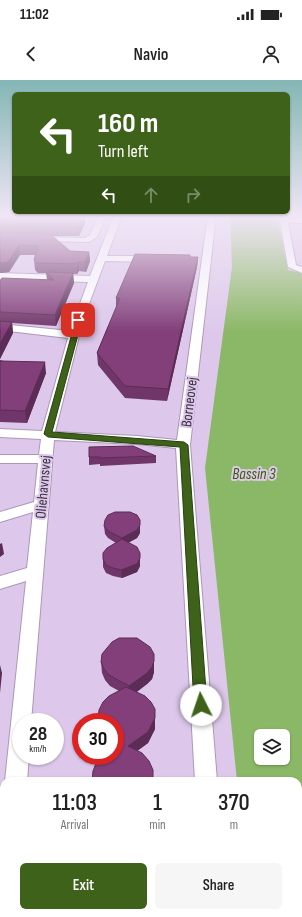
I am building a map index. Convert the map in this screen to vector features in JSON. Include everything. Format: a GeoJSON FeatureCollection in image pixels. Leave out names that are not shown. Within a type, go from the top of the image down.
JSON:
{"type":"FeatureCollection","features":[{"type":"Feature","properties":{"kind":"street","name":"Oliehavnsvej"},"geometry":{"type":"LineString","coordinates":[[22,713],[48,434],[75,335],[103,254]]}},
{"type":"Feature","properties":{"kind":"street","name":"Borneovej"},"geometry":{"type":"LineString","coordinates":[[203,254],[184,445],[206,777]]}},
{"type":"Feature","properties":{"kind":"street"},"geometry":{"type":"LineString","coordinates":[[290,254],[292,267],[302,270]]}},
{"type":"Feature","properties":{"kind":"street"},"geometry":{"type":"LineString","coordinates":[[102,258],[166,260]]}},
{"type":"Feature","properties":{"kind":"street"},"geometry":{"type":"LineString","coordinates":[[0,276],[94,279]]}},
{"type":"Feature","properties":{"kind":"street"},"geometry":{"type":"LineString","coordinates":[[0,327],[22,328],[58,334],[75,335]]}},
{"type":"Feature","properties":{"kind":"street"},"geometry":{"type":"LineString","coordinates":[[0,432],[48,434],[184,445]]}},
{"type":"Feature","properties":{"kind":"street"},"geometry":{"type":"LineString","coordinates":[[0,459],[46,459]]}},
{"type":"Feature","properties":{"kind":"street"},"geometry":{"type":"LineString","coordinates":[[0,517],[41,505]]}},
{"type":"Feature","properties":{"kind":"street"},"geometry":{"type":"LineString","coordinates":[[0,583],[19,576],[35,573]]}},
{"type":"Feature","properties":{"kind":"street","name":"Oliehavnsvej"},"geometry":{"type":"LineString","coordinates":[[16,777],[17,765]]}},
{"type":"Feature","properties":{"kind":"water","name":"Bassin 3"},"geometry":{"type":"Polygon","coordinates":[[[232,254],[285,254],[288,270],[302,273],[302,777],[237,777],[205,468],[232,267],[232,254]]]}},
{"type":"Feature","properties":{"kind":"building"},"geometry":{"type":"Polygon","coordinates":[[[0,254],[13,254],[8,262],[0,263],[0,254]]]}},
{"type":"Feature","properties":{"kind":"building"},"geometry":{"type":"Polygon","coordinates":[[[36,254],[88,254],[85,262],[78,262],[77,264],[37,263],[34,260],[36,254]]]}},
{"type":"Feature","properties":{"kind":"building"},"geometry":{"type":"Polygon","coordinates":[[[135,254],[190,255],[190,257],[198,257],[168,389],[125,386],[97,353],[120,298],[116,298],[135,254]]]}},
{"type":"Feature","properties":{"kind":"building"},"geometry":{"type":"Polygon","coordinates":[[[46,272],[73,273],[55,315],[0,312],[0,281],[2,278],[54,280],[46,272]]]}},
{"type":"Feature","properties":{"kind":"building"},"geometry":{"type":"Polygon","coordinates":[[[0,321],[12,322],[0,344],[0,321]]]}},
{"type":"Feature","properties":{"kind":"building"},"geometry":{"type":"Polygon","coordinates":[[[0,361],[45,362],[25,411],[0,410],[0,361]]]}},
{"type":"Feature","properties":{"kind":"building"},"geometry":{"type":"Polygon","coordinates":[[[133,446],[156,456],[89,457],[89,447],[133,446]]]}},
{"type":"Feature","properties":{"kind":"building"},"geometry":{"type":"Polygon","coordinates":[[[115,512],[130,512],[137,515],[140,520],[140,525],[137,530],[122,538],[108,531],[104,526],[105,520],[108,515],[115,512]]]}},
{"type":"Feature","properties":{"kind":"building"},"geometry":{"type":"Polygon","coordinates":[[[122,539],[137,547],[140,553],[140,558],[137,564],[121,570],[106,565],[103,559],[103,553],[107,548],[122,539]]]}},
{"type":"Feature","properties":{"kind":"building"},"geometry":{"type":"Polygon","coordinates":[[[119,638],[137,638],[150,647],[154,654],[152,667],[147,673],[129,686],[109,675],[101,662],[102,654],[112,642],[119,638]]]}},
{"type":"Feature","properties":{"kind":"building"},"geometry":{"type":"Polygon","coordinates":[[[126,687],[145,696],[151,702],[155,709],[155,718],[148,732],[128,746],[142,753],[149,761],[153,770],[153,777],[92,777],[95,765],[124,765],[124,713],[99,713],[103,702],[109,696],[126,687]]]}},
{"type":"Feature","properties":{"kind":"route"},"geometry":{"type":"LineString","coordinates":[[78,320],[48,434],[184,445],[201,705]]}}]}
